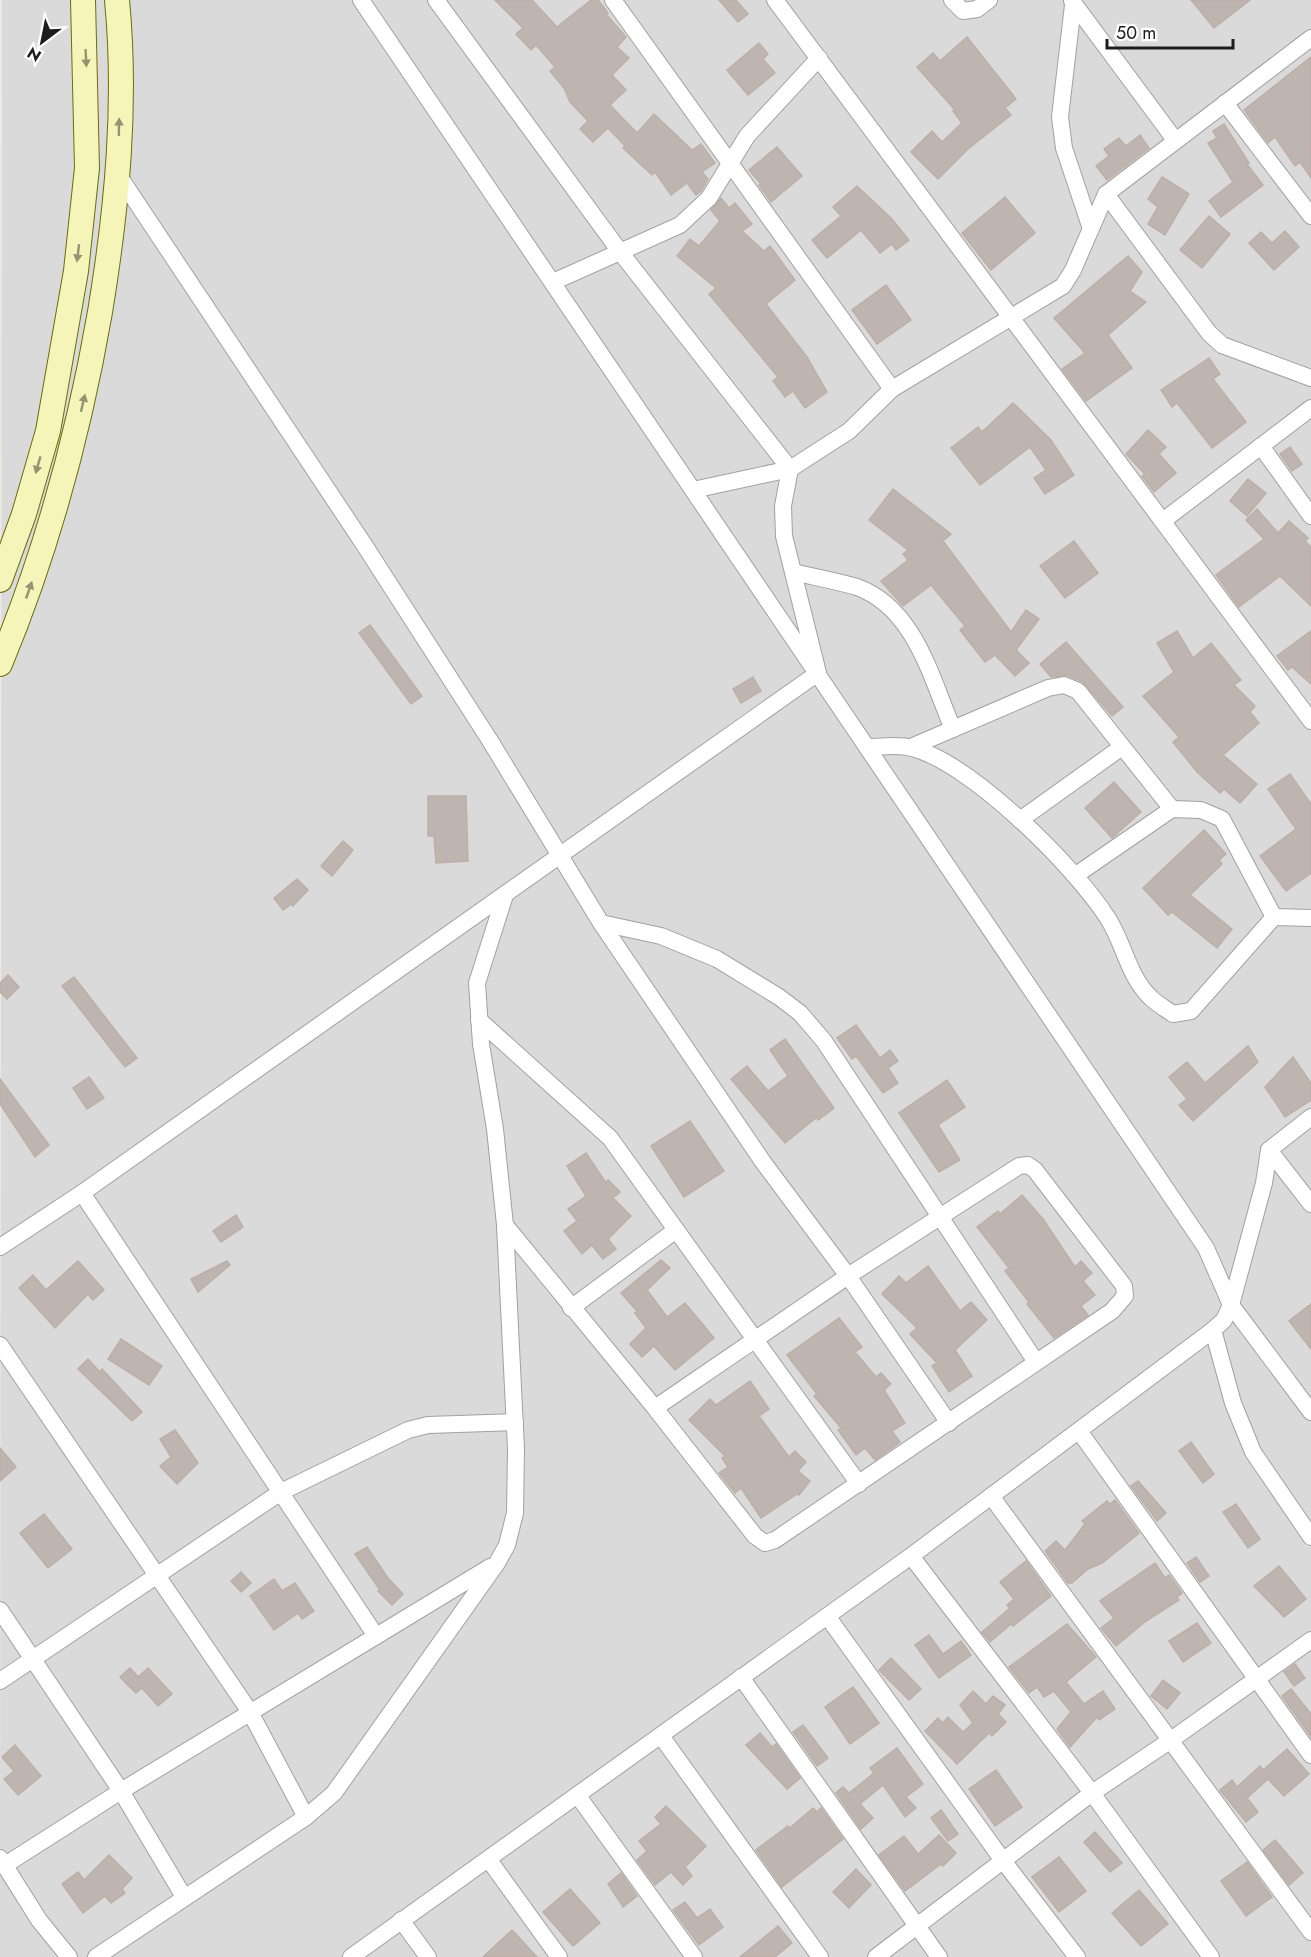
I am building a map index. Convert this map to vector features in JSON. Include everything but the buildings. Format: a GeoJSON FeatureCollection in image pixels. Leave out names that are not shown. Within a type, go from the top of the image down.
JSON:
{"type":"FeatureCollection","features":[{"type":"Feature","properties":{"kind":"main road"},"geometry":{"type":"LineString","coordinates":[[0,580],[24,514],[48,431],[76,271],[87,168],[83,0]]}},
{"type":"Feature","properties":{"kind":"main road"},"geometry":{"type":"LineString","coordinates":[[0,664],[6,632],[54,515],[85,396],[115,215],[120,79],[117,0]]}},
{"type":"Feature","properties":{"kind":"street"},"geometry":{"type":"LineString","coordinates":[[361,0],[1206,1248],[1231,1305],[1311,1412]]}},
{"type":"Feature","properties":{"kind":"street"},"geometry":{"type":"LineString","coordinates":[[436,0],[621,253],[790,469],[783,506],[784,536],[818,673]]}},
{"type":"Feature","properties":{"kind":"street"},"geometry":{"type":"LineString","coordinates":[[613,0],[892,389]]}},
{"type":"Feature","properties":{"kind":"street"},"geometry":{"type":"LineString","coordinates":[[776,0],[1311,721]]}},
{"type":"Feature","properties":{"kind":"street"},"geometry":{"type":"LineString","coordinates":[[952,0],[963,11],[977,9],[989,0]]}},
{"type":"Feature","properties":{"kind":"street"},"geometry":{"type":"LineString","coordinates":[[1072,2],[1175,140]]}},
{"type":"Feature","properties":{"kind":"street"},"geometry":{"type":"LineString","coordinates":[[1072,2],[1060,117],[1064,148],[1090,226]]}},
{"type":"Feature","properties":{"kind":"street"},"geometry":{"type":"LineString","coordinates":[[693,490],[790,469],[849,431],[892,389],[1011,315],[1044,299],[1063,286],[1106,194],[1311,38]]}},
{"type":"Feature","properties":{"kind":"street"},"geometry":{"type":"LineString","coordinates":[[553,282],[680,225],[709,198],[747,136],[819,58]]}},
{"type":"Feature","properties":{"kind":"street"},"geometry":{"type":"LineString","coordinates":[[1225,103],[1311,216]]}},
{"type":"Feature","properties":{"kind":"street"},"geometry":{"type":"LineString","coordinates":[[117,173],[363,543],[560,854],[601,923],[764,1162],[848,1276],[949,1423]]}},
{"type":"Feature","properties":{"kind":"street"},"geometry":{"type":"LineString","coordinates":[[1106,194],[1209,333],[1222,345],[1311,378]]}},
{"type":"Feature","properties":{"kind":"street"},"geometry":{"type":"LineString","coordinates":[[1164,520],[1311,408]]}},
{"type":"Feature","properties":{"kind":"street"},"geometry":{"type":"LineString","coordinates":[[1261,446],[1311,516]]}},
{"type":"Feature","properties":{"kind":"street"},"geometry":{"type":"LineString","coordinates":[[793,572],[858,588],[877,598],[899,616],[914,638],[953,729]]}},
{"type":"Feature","properties":{"kind":"street"},"geometry":{"type":"LineString","coordinates":[[0,1247],[82,1193],[818,673]]}},
{"type":"Feature","properties":{"kind":"street"},"geometry":{"type":"LineString","coordinates":[[911,747],[1048,688],[1064,686],[1078,691],[1172,809]]}},
{"type":"Feature","properties":{"kind":"street"},"geometry":{"type":"LineString","coordinates":[[867,747],[911,747],[939,758],[1020,819],[1076,875],[1109,919],[1135,976],[1149,997],[1173,1014],[1191,1011],[1274,917]]}},
{"type":"Feature","properties":{"kind":"street"},"geometry":{"type":"LineString","coordinates":[[1020,819],[1122,747]]}},
{"type":"Feature","properties":{"kind":"street"},"geometry":{"type":"LineString","coordinates":[[1076,875],[1172,809],[1201,810],[1222,819],[1274,917]]}},
{"type":"Feature","properties":{"kind":"street"},"geometry":{"type":"LineString","coordinates":[[96,1957],[306,1817],[334,1793],[497,1563],[507,1545],[515,1513],[515,1422],[505,1225],[495,1129],[479,1020],[477,983],[505,895]]}},
{"type":"Feature","properties":{"kind":"street"},"geometry":{"type":"LineString","coordinates":[[1274,917],[1311,918]]}},
{"type":"Feature","properties":{"kind":"street"},"geometry":{"type":"LineString","coordinates":[[601,923],[661,936],[717,959],[779,997],[800,1013],[824,1041],[1036,1362]]}},
{"type":"Feature","properties":{"kind":"street"},"geometry":{"type":"LineString","coordinates":[[479,1020],[610,1138],[859,1484]]}},
{"type":"Feature","properties":{"kind":"street"},"geometry":{"type":"LineString","coordinates":[[351,1957],[912,1556],[1213,1330],[1224,1320],[1231,1305],[1264,1183],[1269,1150],[1311,1117]]}},
{"type":"Feature","properties":{"kind":"street"},"geometry":{"type":"LineString","coordinates":[[1269,1150],[1311,1203]]}},
{"type":"Feature","properties":{"kind":"street"},"geometry":{"type":"LineString","coordinates":[[505,1225],[655,1408],[755,1536],[765,1543],[775,1540],[859,1484],[1112,1311],[1125,1296],[1124,1286],[1035,1170],[1028,1165],[1019,1166],[848,1276],[655,1408]]}},
{"type":"Feature","properties":{"kind":"street"},"geometry":{"type":"LineString","coordinates":[[82,1193],[376,1636]]}},
{"type":"Feature","properties":{"kind":"street"},"geometry":{"type":"LineString","coordinates":[[571,1308],[676,1230]]}},
{"type":"Feature","properties":{"kind":"street"},"geometry":{"type":"LineString","coordinates":[[1213,1330],[1233,1403],[1253,1452],[1311,1537]]}},
{"type":"Feature","properties":{"kind":"street"},"geometry":{"type":"LineString","coordinates":[[0,1344],[250,1712],[306,1817]]}},
{"type":"Feature","properties":{"kind":"street"},"geometry":{"type":"LineString","coordinates":[[0,1681],[280,1492],[408,1430],[429,1425],[515,1422]]}},
{"type":"Feature","properties":{"kind":"street"},"geometry":{"type":"LineString","coordinates":[[1079,1431],[1311,1755]]}},
{"type":"Feature","properties":{"kind":"street"},"geometry":{"type":"LineString","coordinates":[[991,1496],[1311,1932]]}},
{"type":"Feature","properties":{"kind":"street"},"geometry":{"type":"LineString","coordinates":[[912,1556],[1092,1793],[1211,1957]]}},
{"type":"Feature","properties":{"kind":"street"},"geometry":{"type":"LineString","coordinates":[[69,1957],[39,1920],[3,1861],[497,1563]]}},
{"type":"Feature","properties":{"kind":"street"},"geometry":{"type":"LineString","coordinates":[[0,1610],[121,1791],[184,1897]]}},
{"type":"Feature","properties":{"kind":"street"},"geometry":{"type":"LineString","coordinates":[[827,1616],[1004,1862],[1077,1957]]}},
{"type":"Feature","properties":{"kind":"street"},"geometry":{"type":"LineString","coordinates":[[876,1957],[1092,1793],[1311,1640]]}},
{"type":"Feature","properties":{"kind":"street"},"geometry":{"type":"LineString","coordinates":[[741,1677],[939,1957]]}},
{"type":"Feature","properties":{"kind":"street"},"geometry":{"type":"LineString","coordinates":[[661,1736],[820,1957]]}},
{"type":"Feature","properties":{"kind":"street"},"geometry":{"type":"LineString","coordinates":[[578,1796],[694,1957]]}},
{"type":"Feature","properties":{"kind":"street"},"geometry":{"type":"LineString","coordinates":[[489,1860],[560,1957]]}},
{"type":"Feature","properties":{"kind":"street"},"geometry":{"type":"LineString","coordinates":[[400,1920],[428,1957]]}},
{"type":"Feature","properties":{"kind":"shaded area"},"geometry":{"type":"Polygon","coordinates":[[[2,0],[1311,0],[1311,1957],[0,1957],[2,0]]]}}]}
